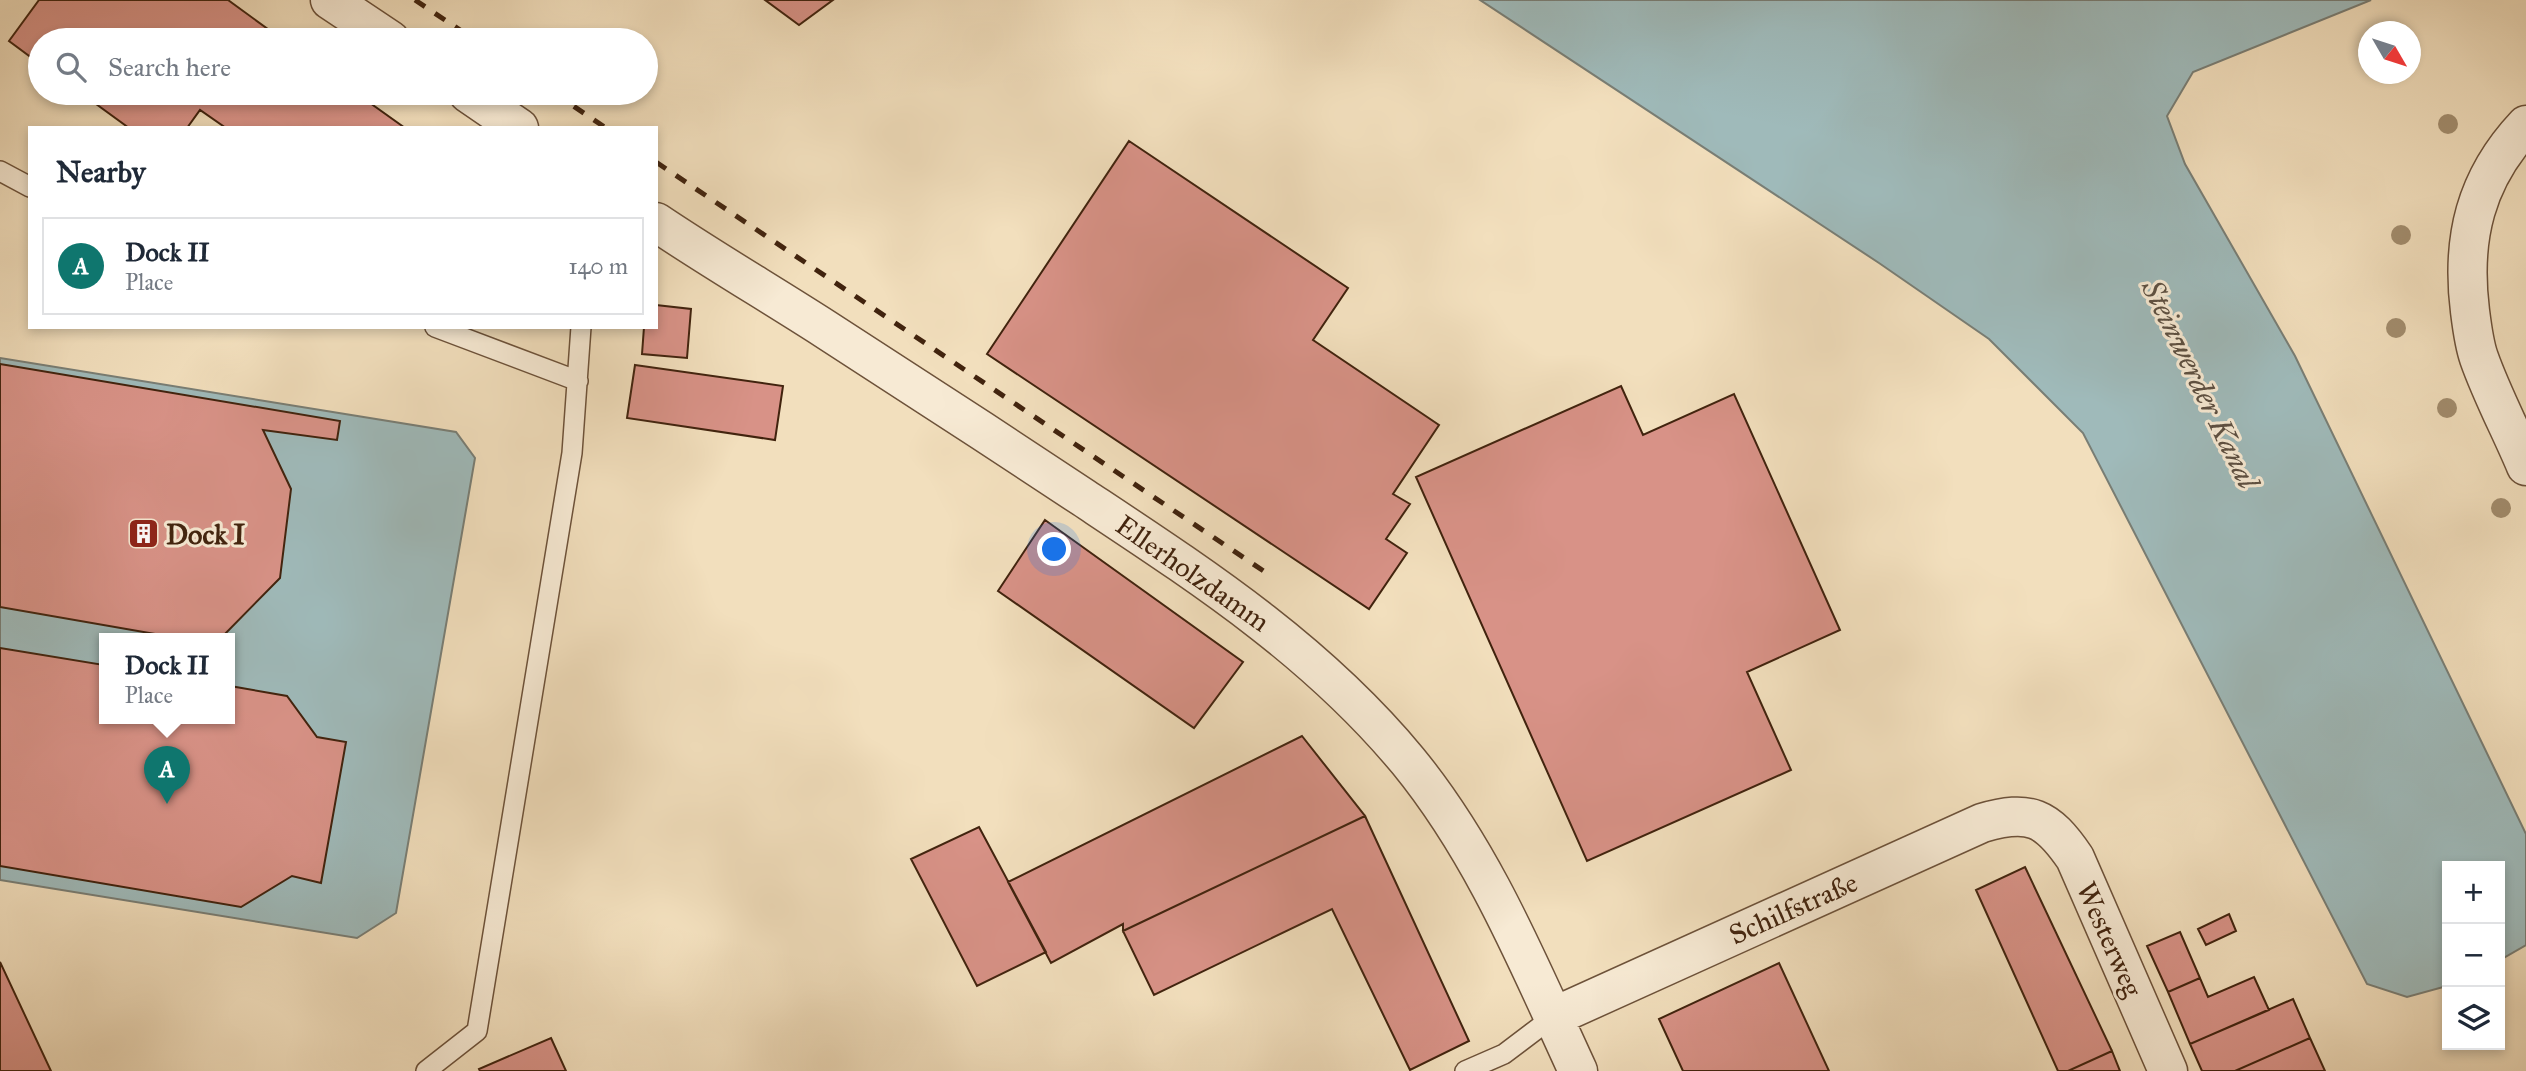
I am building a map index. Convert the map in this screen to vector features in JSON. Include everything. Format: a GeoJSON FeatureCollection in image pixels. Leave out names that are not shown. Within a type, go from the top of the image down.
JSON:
{"type":"FeatureCollection","features":[{"type":"Feature","properties":{"kind":"street"},"geometry":{"type":"LineString","coordinates":[[330,0],[372,28]]}},
{"type":"Feature","properties":{"kind":"street"},"geometry":{"type":"LineString","coordinates":[[485,105],[516,126]]}},
{"type":"Feature","properties":{"kind":"street"},"geometry":{"type":"LineString","coordinates":[[2526,125],[2497,160],[2481,191],[2473,216],[2467,288],[2479,357],[2526,466]]}},
{"type":"Feature","properties":{"kind":"street","name":"Ellerholzdamm"},"geometry":{"type":"LineString","coordinates":[[658,223],[948,408],[1158,547],[1239,604],[1306,656],[1372,720],[1408,762],[1464,838],[1504,910],[1578,1071]]}},
{"type":"Feature","properties":{"kind":"street","name":"Schilfstraße"},"geometry":{"type":"LineString","coordinates":[[1553,1017],[1982,823],[2017,815],[2036,819]]}},
{"type":"Feature","properties":{"kind":"street","name":"Westerweg"},"geometry":{"type":"LineString","coordinates":[[2036,819],[2064,842],[2075,858],[2168,1071]]}},
{"type":"Feature","properties":{"kind":"lane"},"geometry":{"type":"LineString","coordinates":[[0,170],[28,186]]}},
{"type":"Feature","properties":{"kind":"lane"},"geometry":{"type":"LineString","coordinates":[[440,329],[578,381]]}},
{"type":"Feature","properties":{"kind":"lane"},"geometry":{"type":"LineString","coordinates":[[426,1071],[477,1031],[572,453],[581,329]]}},
{"type":"Feature","properties":{"kind":"lane"},"geometry":{"type":"LineString","coordinates":[[1465,1071],[1504,1054],[1553,1017]]}},
{"type":"Feature","properties":{"kind":"water","name":"Steinwerder Kanal"},"geometry":{"type":"Polygon","coordinates":[[[1480,0],[2371,0],[2193,72],[2167,116],[2185,164],[2295,356],[2526,834],[2526,945],[2505,957],[2505,861],[2442,861],[2442,987],[2407,997],[2367,984],[2083,433],[1989,339],[1879,263],[1480,0]]]}},
{"type":"Feature","properties":{"kind":"water"},"geometry":{"type":"Polygon","coordinates":[[[0,358],[456,432],[475,458],[396,913],[357,938],[0,880],[0,358]]]}},
{"type":"Feature","properties":{"kind":"building"},"geometry":{"type":"Polygon","coordinates":[[[39,0],[228,0],[266,28],[28,28],[28,55],[9,41],[39,0]]]}},
{"type":"Feature","properties":{"kind":"building"},"geometry":{"type":"Polygon","coordinates":[[[765,0],[833,0],[799,25],[765,0]]]}},
{"type":"Feature","properties":{"kind":"building"},"geometry":{"type":"Polygon","coordinates":[[[97,105],[373,105],[402,126],[223,126],[200,110],[188,126],[126,126],[97,105]]]}},
{"type":"Feature","properties":{"kind":"building"},"geometry":{"type":"Polygon","coordinates":[[[1129,141],[1348,288],[1313,340],[1439,425],[1393,494],[1410,504],[1386,539],[1407,553],[1369,609],[987,354],[1129,141]]]}},
{"type":"Feature","properties":{"kind":"building"},"geometry":{"type":"Polygon","coordinates":[[[658,305],[691,309],[687,358],[642,354],[644,329],[658,329],[658,305]]]}},
{"type":"Feature","properties":{"kind":"building","name":"Dock I"},"geometry":{"type":"Polygon","coordinates":[[[0,364],[340,421],[337,440],[263,430],[291,489],[280,578],[226,633],[149,633],[0,607],[0,364]]]}},
{"type":"Feature","properties":{"kind":"building"},"geometry":{"type":"Polygon","coordinates":[[[635,365],[783,386],[775,440],[627,418],[635,365]]]}},
{"type":"Feature","properties":{"kind":"building"},"geometry":{"type":"Polygon","coordinates":[[[1621,386],[1643,435],[1734,394],[1840,630],[1747,672],[1791,770],[1587,861],[1416,477],[1621,386]]]}},
{"type":"Feature","properties":{"kind":"building"},"geometry":{"type":"Polygon","coordinates":[[[1045,520],[1243,662],[1194,728],[998,591],[1045,520]]]}},
{"type":"Feature","properties":{"kind":"building"},"geometry":{"type":"Polygon","coordinates":[[[0,648],[99,664],[99,724],[235,724],[235,687],[287,696],[317,737],[346,742],[321,883],[292,876],[241,907],[0,866],[0,648]]]}},
{"type":"Feature","properties":{"kind":"building"},"geometry":{"type":"Polygon","coordinates":[[[1302,736],[1365,816],[1123,931],[1123,924],[1051,963],[1008,882],[1302,736]]]}},
{"type":"Feature","properties":{"kind":"building"},"geometry":{"type":"Polygon","coordinates":[[[1365,816],[1469,1041],[1410,1070],[1332,909],[1154,995],[1123,931],[1365,816]]]}},
{"type":"Feature","properties":{"kind":"building"},"geometry":{"type":"Polygon","coordinates":[[[979,827],[1046,952],[977,986],[911,859],[979,827]]]}},
{"type":"Feature","properties":{"kind":"building"},"geometry":{"type":"Polygon","coordinates":[[[2025,867],[2112,1051],[2068,1071],[2058,1071],[1976,890],[2025,867]]]}},
{"type":"Feature","properties":{"kind":"building"},"geometry":{"type":"Polygon","coordinates":[[[2229,914],[2236,931],[2206,945],[2198,929],[2229,914]]]}},
{"type":"Feature","properties":{"kind":"building"},"geometry":{"type":"Polygon","coordinates":[[[2180,932],[2200,978],[2168,992],[2147,946],[2180,932]]]}},
{"type":"Feature","properties":{"kind":"building"},"geometry":{"type":"Polygon","coordinates":[[[0,962],[51,1071],[0,1071],[0,962]]]}},
{"type":"Feature","properties":{"kind":"building"},"geometry":{"type":"Polygon","coordinates":[[[1779,963],[1829,1071],[1683,1071],[1659,1019],[1779,963]]]}},
{"type":"Feature","properties":{"kind":"building"},"geometry":{"type":"Polygon","coordinates":[[[2254,977],[2269,1010],[2190,1044],[2168,992],[2200,978],[2208,997],[2254,977]]]}},
{"type":"Feature","properties":{"kind":"building"},"geometry":{"type":"Polygon","coordinates":[[[2293,999],[2310,1038],[2235,1071],[2202,1071],[2190,1044],[2293,999]]]}},
{"type":"Feature","properties":{"kind":"building"},"geometry":{"type":"Polygon","coordinates":[[[551,1038],[566,1071],[479,1069],[551,1038]]]}},
{"type":"Feature","properties":{"kind":"building"},"geometry":{"type":"Polygon","coordinates":[[[2310,1038],[2325,1071],[2235,1071],[2310,1038]]]}},
{"type":"Feature","properties":{"kind":"building"},"geometry":{"type":"Polygon","coordinates":[[[2112,1051],[2120,1071],[2068,1071],[2112,1051]]]}},
{"type":"Feature","properties":{"kind":"railway"},"geometry":{"type":"LineString","coordinates":[[415,0],[457,28]]}},
{"type":"Feature","properties":{"kind":"railway"},"geometry":{"type":"LineString","coordinates":[[572,105],[603,126]]}},
{"type":"Feature","properties":{"kind":"railway"},"geometry":{"type":"LineString","coordinates":[[658,163],[1265,572]]}},
{"type":"Feature","properties":{"kind":"place","name":"Dock I"},"geometry":{"type":"Point","coordinates":[143,534]}},
{"type":"Feature","properties":{"kind":"place","name":"Dock II"},"geometry":{"type":"Point","coordinates":[167,804]}}]}
